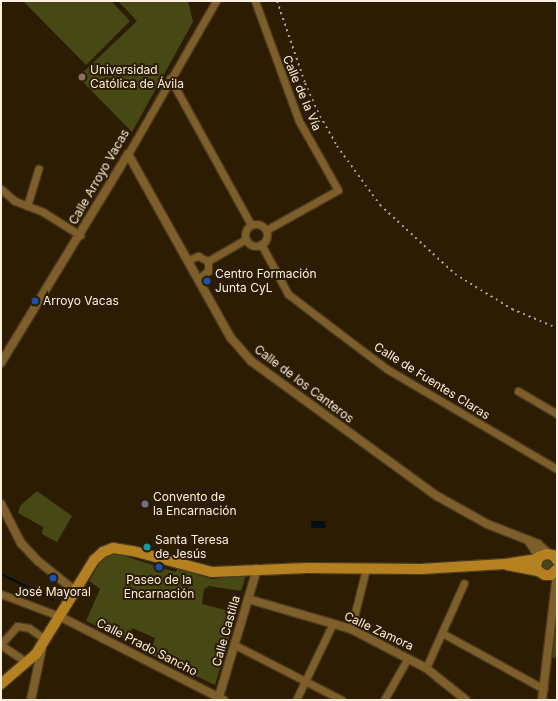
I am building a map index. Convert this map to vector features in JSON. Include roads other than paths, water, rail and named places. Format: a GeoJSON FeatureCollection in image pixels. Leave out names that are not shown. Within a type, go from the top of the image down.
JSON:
{"type":"FeatureCollection","features":[{"type":"Feature","properties":{"kind":"main road"},"geometry":{"type":"LineString","coordinates":[[1,684],[26,662],[44,641],[94,560],[103,552],[113,548],[133,551],[212,572],[256,569],[422,570],[505,564],[548,555],[548,574]]}},
{"type":"Feature","properties":{"kind":"main road"},"geometry":{"type":"LineString","coordinates":[[505,564],[548,574],[557,570]]}},
{"type":"Feature","properties":{"kind":"street","name":"Calle Arroyo Vacas"},"geometry":{"type":"LineString","coordinates":[[1,363],[80,235],[216,1]]}},
{"type":"Feature","properties":{"kind":"street","name":"Calle de la Vía"},"geometry":{"type":"LineString","coordinates":[[255,1],[299,121],[338,190],[266,230]]}},
{"type":"Feature","properties":{"kind":"street"},"geometry":{"type":"LineString","coordinates":[[170,78],[251,225]]}},
{"type":"Feature","properties":{"kind":"street","name":"Calle de los Canteros"},"geometry":{"type":"LineString","coordinates":[[128,154],[231,338],[251,361],[437,496],[486,524],[538,544],[548,555]]}},
{"type":"Feature","properties":{"kind":"street"},"geometry":{"type":"LineString","coordinates":[[27,206],[38,169]]}},
{"type":"Feature","properties":{"kind":"street"},"geometry":{"type":"LineString","coordinates":[[1,189],[15,201],[43,212],[80,235]]}},
{"type":"Feature","properties":{"kind":"street"},"geometry":{"type":"LineString","coordinates":[[251,225],[261,225],[266,230],[267,236],[261,244],[251,244],[246,239],[245,233],[251,225]]}},
{"type":"Feature","properties":{"kind":"street"},"geometry":{"type":"LineString","coordinates":[[208,261],[246,239]]}},
{"type":"Feature","properties":{"kind":"street","name":"Calle de Fuentes Claras"},"geometry":{"type":"LineString","coordinates":[[261,244],[288,294],[387,369],[557,469]]}},
{"type":"Feature","properties":{"kind":"street"},"geometry":{"type":"LineString","coordinates":[[188,260],[198,256],[208,261]]}},
{"type":"Feature","properties":{"kind":"street"},"geometry":{"type":"LineString","coordinates":[[198,279],[208,271],[208,261]]}},
{"type":"Feature","properties":{"kind":"street"},"geometry":{"type":"LineString","coordinates":[[518,391],[557,414]]}},
{"type":"Feature","properties":{"kind":"street"},"geometry":{"type":"LineString","coordinates":[[1,504],[21,542],[70,598]]}},
{"type":"Feature","properties":{"kind":"street","name":"Calle Castilla"},"geometry":{"type":"LineString","coordinates":[[221,699],[256,569]]}},
{"type":"Feature","properties":{"kind":"street"},"geometry":{"type":"LineString","coordinates":[[351,629],[366,569]]}},
{"type":"Feature","properties":{"kind":"street"},"geometry":{"type":"LineString","coordinates":[[542,700],[555,594],[548,574]]}},
{"type":"Feature","properties":{"kind":"street"},"geometry":{"type":"LineString","coordinates":[[426,668],[464,583]]}},
{"type":"Feature","properties":{"kind":"street"},"geometry":{"type":"LineString","coordinates":[[1,594],[59,616]]}},
{"type":"Feature","properties":{"kind":"street","name":"Calle Zamora"},"geometry":{"type":"LineString","coordinates":[[248,599],[351,629],[426,668],[466,700]]}},
{"type":"Feature","properties":{"kind":"street","name":"Calle Prado Sancho"},"geometry":{"type":"LineString","coordinates":[[59,616],[221,699]]}},
{"type":"Feature","properties":{"kind":"street"},"geometry":{"type":"LineString","coordinates":[[296,700],[333,623]]}},
{"type":"Feature","properties":{"kind":"street"},"geometry":{"type":"LineString","coordinates":[[26,662],[1,645],[18,626],[29,628],[44,641],[31,700]]}},
{"type":"Feature","properties":{"kind":"street"},"geometry":{"type":"LineString","coordinates":[[442,633],[544,689]]}},
{"type":"Feature","properties":{"kind":"street"},"geometry":{"type":"LineString","coordinates":[[235,645],[342,700]]}},
{"type":"Feature","properties":{"kind":"street"},"geometry":{"type":"LineString","coordinates":[[384,700],[408,658]]}},
{"type":"Feature","properties":{"kind":"waterway"},"geometry":{"type":"LineString","coordinates":[[1,574],[53,600]]}},
{"type":"Feature","properties":{"kind":"railway"},"geometry":{"type":"LineString","coordinates":[[277,1],[305,83],[320,116],[337,146],[380,205],[455,274],[512,309],[557,328]]}},
{"type":"Feature","properties":{"kind":"place","name":"Universidad Católica de Ávila"},"geometry":{"type":"Point","coordinates":[82,77]}},
{"type":"Feature","properties":{"kind":"place","name":"Centro Formación Junta CyL"},"geometry":{"type":"Point","coordinates":[207,281]}},
{"type":"Feature","properties":{"kind":"place","name":"Arroyo Vacas"},"geometry":{"type":"Point","coordinates":[35,301]}},
{"type":"Feature","properties":{"kind":"place","name":"Convento de la Encarnación"},"geometry":{"type":"Point","coordinates":[145,504]}},
{"type":"Feature","properties":{"kind":"place","name":"Santa Teresa de Jesús"},"geometry":{"type":"Point","coordinates":[147,547]}},
{"type":"Feature","properties":{"kind":"place","name":"Paseo de la Encarnación"},"geometry":{"type":"Point","coordinates":[159,567]}},
{"type":"Feature","properties":{"kind":"place","name":"José Mayoral"},"geometry":{"type":"Point","coordinates":[53,578]}}]}
